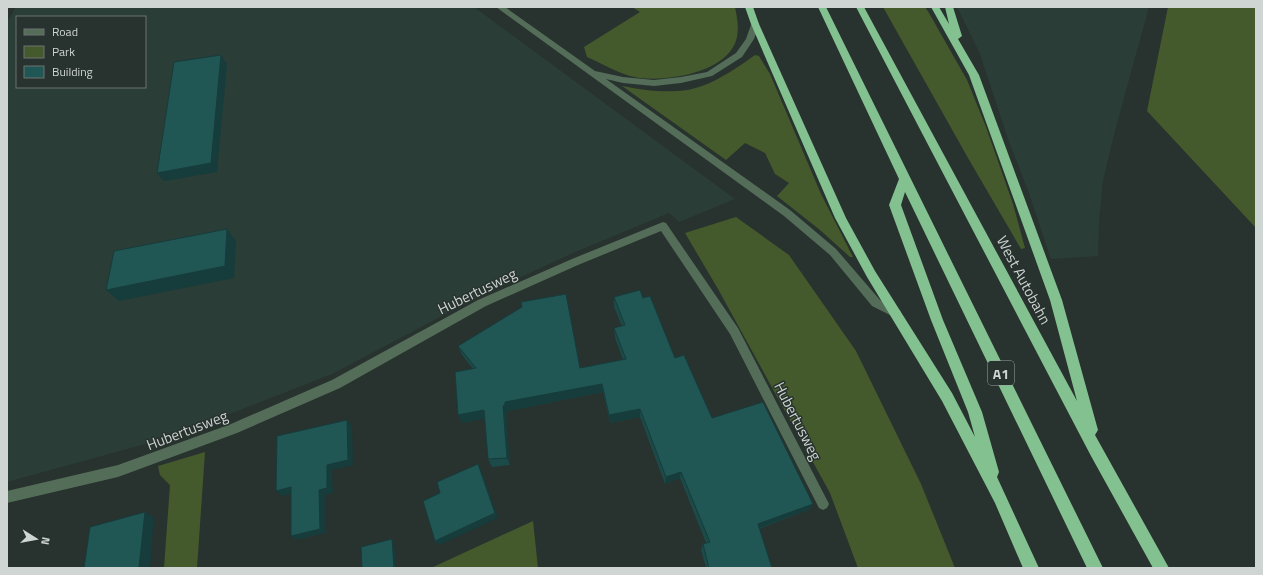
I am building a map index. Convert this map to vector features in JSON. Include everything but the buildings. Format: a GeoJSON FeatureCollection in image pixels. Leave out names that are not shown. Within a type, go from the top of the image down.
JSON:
{"type":"FeatureCollection","features":[{"type":"Feature","properties":{"kind":"highway"},"geometry":{"type":"LineString","coordinates":[[749,7],[754,22],[841,218],[871,274],[947,397],[1000,498],[1031,568]]}},
{"type":"Feature","properties":{"kind":"highway","name":"A1"},"geometry":{"type":"LineString","coordinates":[[822,7],[904,180],[960,289],[1095,568]]}},
{"type":"Feature","properties":{"kind":"highway","name":"West Autobahn"},"geometry":{"type":"LineString","coordinates":[[860,7],[1096,451],[1161,568]]}},
{"type":"Feature","properties":{"kind":"highway"},"geometry":{"type":"LineString","coordinates":[[935,7],[974,75],[1056,300],[1096,451]]}},
{"type":"Feature","properties":{"kind":"highway"},"geometry":{"type":"LineString","coordinates":[[949,7],[962,53]]}},
{"type":"Feature","properties":{"kind":"highway"},"geometry":{"type":"LineString","coordinates":[[904,180],[895,205],[937,320],[975,412],[1000,498]]}},
{"type":"Feature","properties":{"kind":"street"},"geometry":{"type":"LineString","coordinates":[[500,7],[591,74],[787,213],[833,252],[876,303],[896,313]]}},
{"type":"Feature","properties":{"kind":"street"},"geometry":{"type":"LineString","coordinates":[[591,74],[624,80],[654,83],[681,80],[709,74],[739,55],[750,39],[754,22]]}},
{"type":"Feature","properties":{"kind":"street","name":"Hubertusweg"},"geometry":{"type":"LineString","coordinates":[[7,497],[118,471],[233,429],[336,384],[482,303],[575,262],[663,226],[734,330],[823,504]]}},
{"type":"Feature","properties":{"kind":"shaded area"},"geometry":{"type":"Polygon","coordinates":[[[16,7],[474,7],[735,199],[679,222],[669,213],[573,253],[480,296],[332,374],[171,437],[7,482],[7,22],[16,7]]]}},
{"type":"Feature","properties":{"kind":"shaded area"},"geometry":{"type":"Polygon","coordinates":[[[957,7],[1149,7],[1103,180],[1099,221],[1098,256],[1051,259],[1029,193],[1009,142],[980,54],[957,7]]]}},
{"type":"Feature","properties":{"kind":"green space"},"geometry":{"type":"Polygon","coordinates":[[[632,7],[735,7],[738,26],[737,37],[732,49],[722,59],[709,67],[694,73],[678,76],[647,78],[629,76],[587,57],[584,47],[640,12],[632,7]]]}},
{"type":"Feature","properties":{"kind":"green space"},"geometry":{"type":"Polygon","coordinates":[[[883,7],[925,7],[929,13],[967,80],[986,127],[1013,204],[1025,248],[1021,249],[883,7]]]}},
{"type":"Feature","properties":{"kind":"green space"},"geometry":{"type":"Polygon","coordinates":[[[1168,7],[1256,7],[1256,228],[1147,111],[1168,7]]]}},
{"type":"Feature","properties":{"kind":"green space"},"geometry":{"type":"Polygon","coordinates":[[[755,55],[759,56],[770,74],[821,194],[853,257],[850,257],[820,230],[777,196],[789,183],[775,174],[765,153],[745,143],[726,160],[622,86],[662,91],[693,89],[723,76],[755,55]]]}},
{"type":"Feature","properties":{"kind":"green space"},"geometry":{"type":"Polygon","coordinates":[[[736,217],[789,255],[856,351],[921,484],[955,568],[858,568],[830,493],[718,289],[685,233],[736,217]]]}},
{"type":"Feature","properties":{"kind":"green space"},"geometry":{"type":"Polygon","coordinates":[[[205,452],[197,568],[164,568],[170,485],[160,475],[158,466],[205,452]]]}},
{"type":"Feature","properties":{"kind":"green space"},"geometry":{"type":"Polygon","coordinates":[[[533,521],[538,568],[431,568],[533,521]]]}}]}
